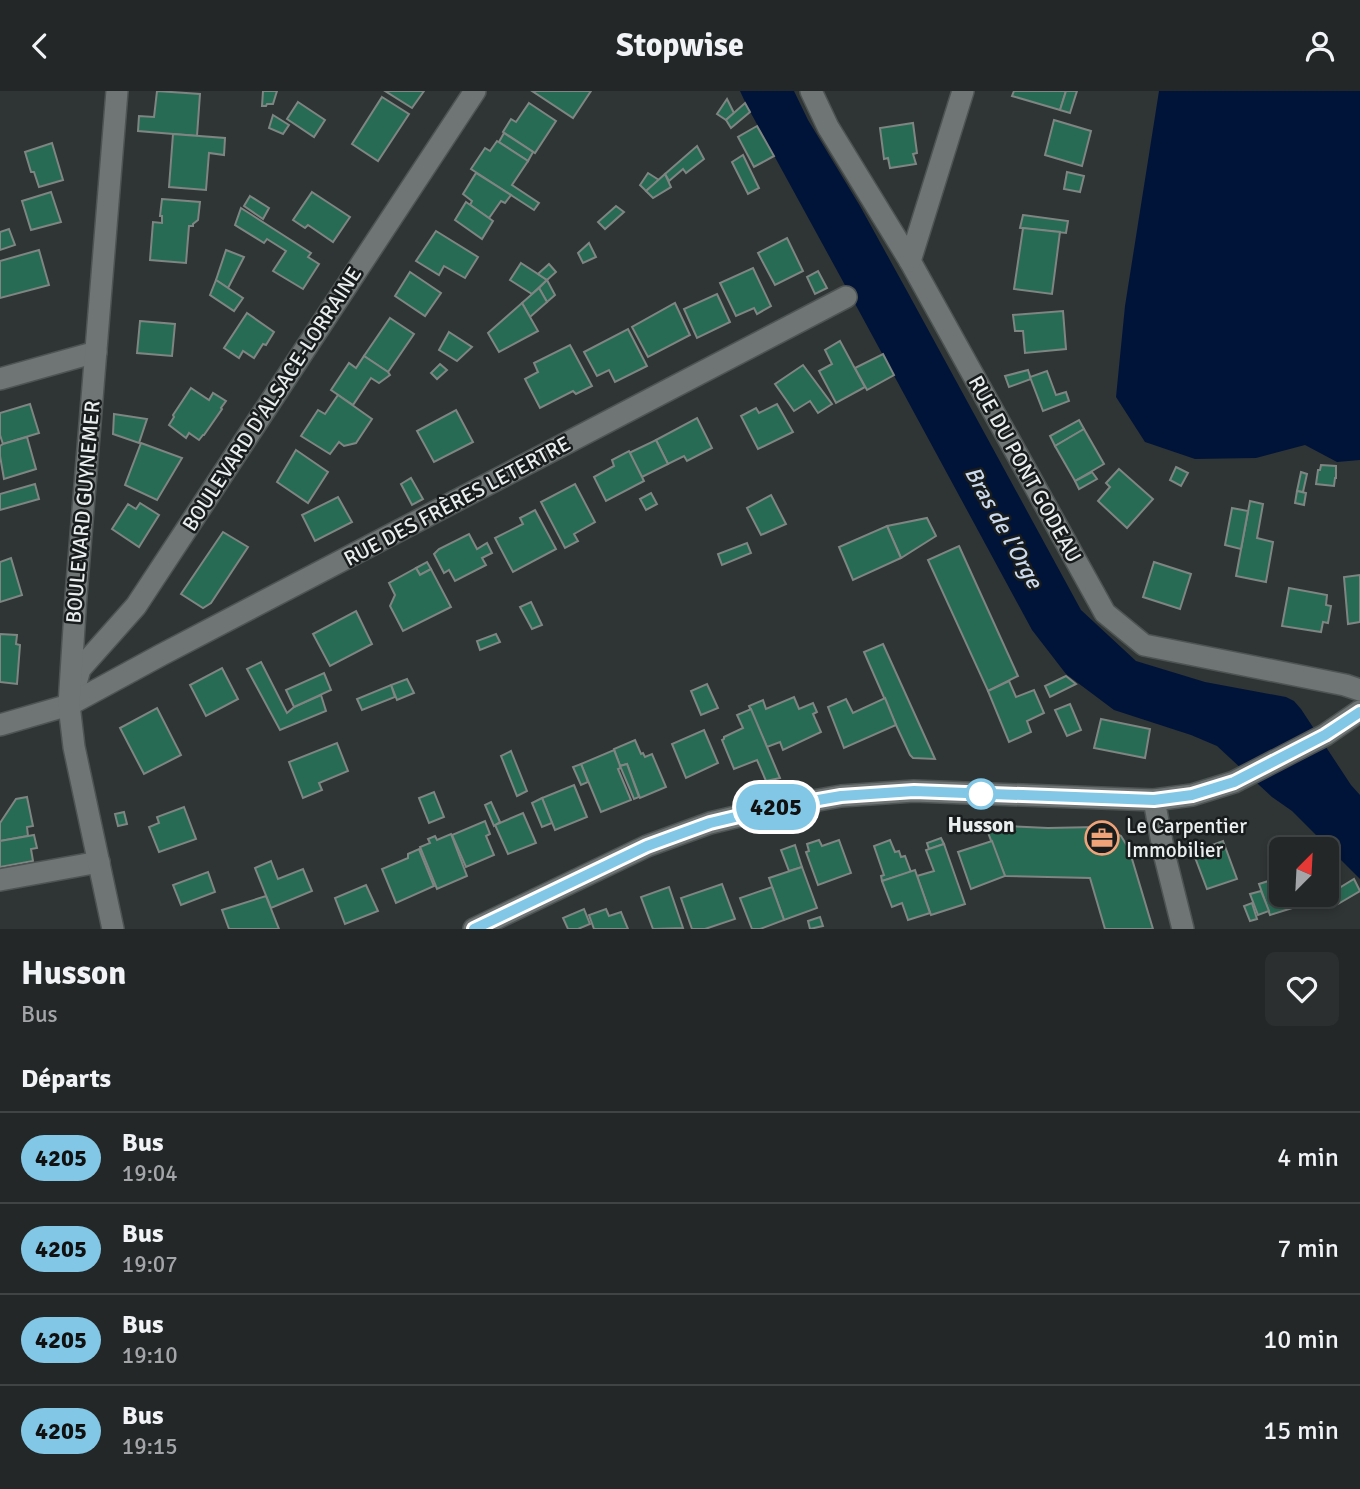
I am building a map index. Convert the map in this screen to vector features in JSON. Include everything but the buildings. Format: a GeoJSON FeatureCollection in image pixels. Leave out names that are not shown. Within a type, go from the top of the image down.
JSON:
{"type":"FeatureCollection","features":[{"type":"Feature","properties":{"kind":"street","name":"BOULEVARD GUYNEMER"},"geometry":{"type":"LineString","coordinates":[[113,929],[71,727],[69,705],[117,91]]}},
{"type":"Feature","properties":{"kind":"street","name":"BOULEVARD D'ALSACE-LORRAINE"},"geometry":{"type":"LineString","coordinates":[[69,705],[80,670],[136,606],[475,91]]}},
{"type":"Feature","properties":{"kind":"street","name":"RUE DU PONT GODEAU"},"geometry":{"type":"LineString","coordinates":[[811,91],[828,127],[910,261],[1105,613],[1144,645],[1360,690]]}},
{"type":"Feature","properties":{"kind":"street"},"geometry":{"type":"LineString","coordinates":[[910,261],[963,91]]}},
{"type":"Feature","properties":{"kind":"street","name":"RUE DES FRÈRES LETERTRE"},"geometry":{"type":"LineString","coordinates":[[0,725],[69,705],[846,297]]}},
{"type":"Feature","properties":{"kind":"street"},"geometry":{"type":"LineString","coordinates":[[0,379],[96,352]]}},
{"type":"Feature","properties":{"kind":"street"},"geometry":{"type":"LineString","coordinates":[[474,929],[647,846],[710,823],[841,796],[914,791],[1154,800],[1192,795],[1234,782],[1325,735],[1360,712]]}},
{"type":"Feature","properties":{"kind":"street"},"geometry":{"type":"LineString","coordinates":[[1154,800],[1183,929]]}},
{"type":"Feature","properties":{"kind":"street"},"geometry":{"type":"LineString","coordinates":[[0,880],[99,862]]}},
{"type":"Feature","properties":{"kind":"water","name":"Bras de l'Orge"},"geometry":{"type":"Polygon","coordinates":[[[740,91],[794,91],[808,120],[860,206],[1081,610],[1136,661],[1205,682],[1286,697],[1301,709],[1360,795],[1360,879],[1339,858],[1339,837],[1318,837],[1217,746],[1114,710],[1066,674],[1032,630],[740,91]]]}},
{"type":"Feature","properties":{"kind":"water"},"geometry":{"type":"Polygon","coordinates":[[[1159,91],[1360,91],[1360,460],[1337,462],[1305,445],[1256,458],[1195,459],[1145,442],[1116,397],[1125,306],[1159,91]]]}},
{"type":"Feature","properties":{"kind":"bus line","name":"4205"},"geometry":{"type":"LineString","coordinates":[[474,929],[647,846],[710,823],[841,796],[914,791],[1154,800],[1192,795],[1234,782],[1325,735],[1360,712]]}},
{"type":"Feature","properties":{"kind":"place","name":"Husson"},"geometry":{"type":"Point","coordinates":[981,794]}},
{"type":"Feature","properties":{"kind":"place","name":"Le Carpentier Immobilier"},"geometry":{"type":"Point","coordinates":[1102,838]}}]}
